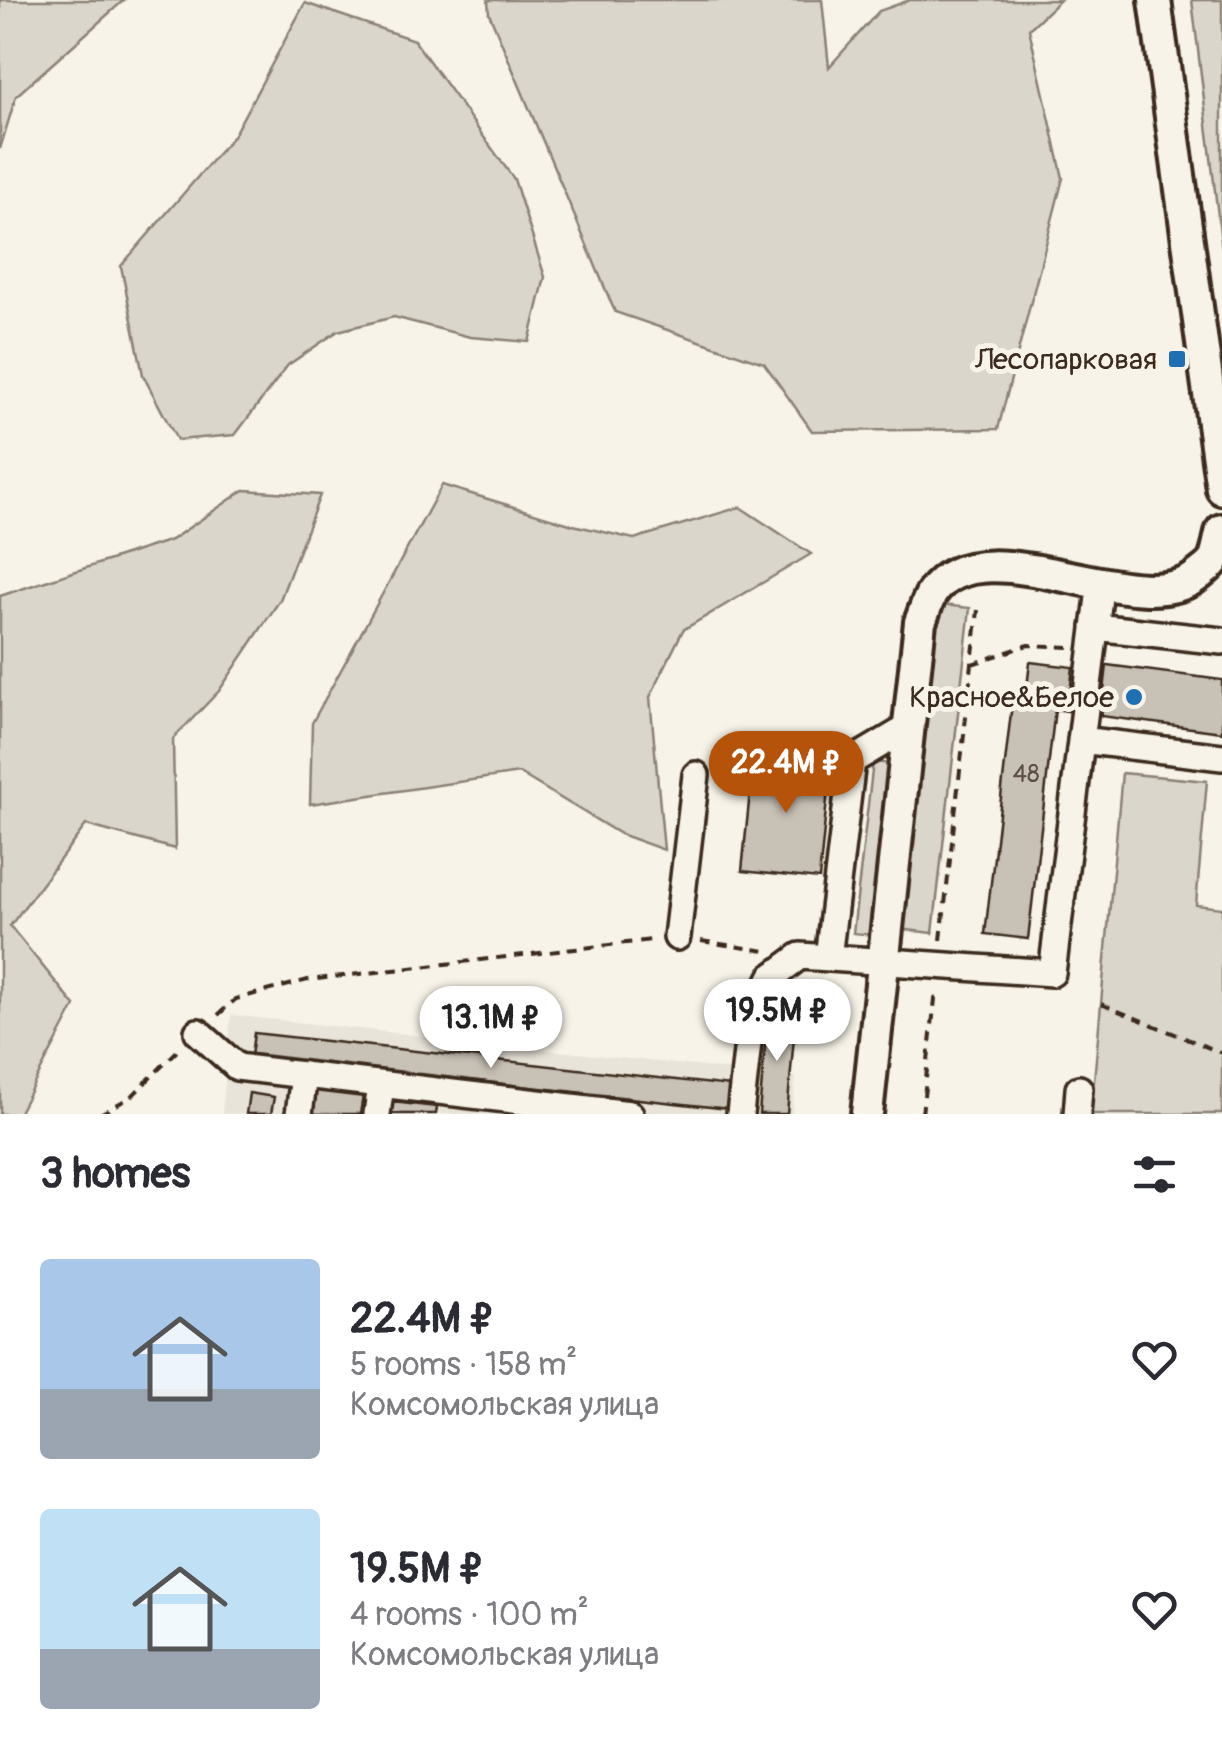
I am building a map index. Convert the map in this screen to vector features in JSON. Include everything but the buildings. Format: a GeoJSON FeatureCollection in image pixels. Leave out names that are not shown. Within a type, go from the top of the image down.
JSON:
{"type":"FeatureCollection","features":[{"type":"Feature","properties":{"kind":"main road"},"geometry":{"type":"LineString","coordinates":[[1155,0],[1222,488]]}},
{"type":"Feature","properties":{"kind":"main road"},"geometry":{"type":"LineString","coordinates":[[867,1114],[920,622],[932,593],[953,574],[976,566],[1156,590],[1184,586],[1213,563],[1222,530]]}},
{"type":"Feature","properties":{"kind":"lane"},"geometry":{"type":"LineString","coordinates":[[740,1114],[750,1024],[772,976],[800,956],[1052,973],[1101,582]]}},
{"type":"Feature","properties":{"kind":"lane"},"geometry":{"type":"LineString","coordinates":[[1094,638],[1222,642]]}},
{"type":"Feature","properties":{"kind":"lane"},"geometry":{"type":"LineString","coordinates":[[828,958],[852,761],[909,726]]}},
{"type":"Feature","properties":{"kind":"lane"},"geometry":{"type":"LineString","coordinates":[[1081,740],[1222,757]]}},
{"type":"Feature","properties":{"kind":"lane"},"geometry":{"type":"LineString","coordinates":[[678,938],[696,775]]}},
{"type":"Feature","properties":{"kind":"lane"},"geometry":{"type":"LineString","coordinates":[[198,1032],[237,1067],[381,1084],[452,1104],[630,1114]]}},
{"type":"Feature","properties":{"kind":"lane"},"geometry":{"type":"LineString","coordinates":[[298,1114],[304,1075]]}},
{"type":"Feature","properties":{"kind":"lane"},"geometry":{"type":"LineString","coordinates":[[377,1114],[381,1084]]}},
{"type":"Feature","properties":{"kind":"path"},"geometry":{"type":"LineString","coordinates":[[922,1114],[978,610]]}},
{"type":"Feature","properties":{"kind":"path"},"geometry":{"type":"LineString","coordinates":[[972,664],[1028,644],[1094,638]]}},
{"type":"Feature","properties":{"kind":"path"},"geometry":{"type":"LineString","coordinates":[[100,1114],[131,1097],[158,1067],[236,1000],[308,980],[678,938],[800,956]]}},
{"type":"Feature","properties":{"kind":"path"},"geometry":{"type":"LineString","coordinates":[[1101,1004],[1222,1054]]}},
{"type":"Feature","properties":{"kind":"shaded area"},"geometry":{"type":"Polygon","coordinates":[[[0,0],[124,0],[16,96],[0,149],[0,0]]]}},
{"type":"Feature","properties":{"kind":"shaded area"},"geometry":{"type":"Polygon","coordinates":[[[488,0],[822,0],[829,67],[879,11],[910,0],[1060,0],[1029,29],[1063,178],[998,429],[812,431],[764,363],[615,312],[489,13],[488,0]]]}},
{"type":"Feature","properties":{"kind":"shaded area"},"geometry":{"type":"Polygon","coordinates":[[[1192,0],[1222,0],[1222,249],[1192,0]]]}},
{"type":"Feature","properties":{"kind":"shaded area"},"geometry":{"type":"Polygon","coordinates":[[[305,3],[414,40],[514,179],[545,277],[529,342],[470,337],[394,317],[338,331],[288,365],[235,435],[177,440],[143,375],[121,266],[233,136],[305,3]]]}},
{"type":"Feature","properties":{"kind":"shaded area"},"geometry":{"type":"Polygon","coordinates":[[[442,485],[573,525],[634,539],[740,507],[811,554],[683,630],[650,697],[664,850],[620,834],[519,773],[310,804],[312,723],[442,485]]]}},
{"type":"Feature","properties":{"kind":"shaded area"},"geometry":{"type":"Polygon","coordinates":[[[244,490],[320,495],[280,600],[219,691],[173,739],[175,849],[86,825],[10,926],[75,1006],[18,1114],[0,1114],[0,596],[171,540],[244,490]]]}},
{"type":"Feature","properties":{"kind":"shaded area"},"geometry":{"type":"Polygon","coordinates":[[[934,604],[970,608],[933,933],[898,929],[934,604]]]}},
{"type":"Feature","properties":{"kind":"shaded area"},"geometry":{"type":"Polygon","coordinates":[[[873,762],[892,764],[872,935],[853,933],[873,762]]]}},
{"type":"Feature","properties":{"kind":"shaded area"},"geometry":{"type":"Polygon","coordinates":[[[1122,773],[1207,781],[1196,905],[1222,908],[1222,1114],[1091,1114],[1122,773]]]}},
{"type":"Feature","properties":{"kind":"shaded area"},"geometry":{"type":"Polygon","coordinates":[[[231,1015],[796,1077],[792,1114],[222,1114],[231,1015]]]}},
{"type":"Feature","properties":{"kind":"place","name":"Лесопарковая"},"geometry":{"type":"Point","coordinates":[1177,359]}},
{"type":"Feature","properties":{"kind":"place","name":"Красное&Белое"},"geometry":{"type":"Point","coordinates":[1134,697]}}]}
